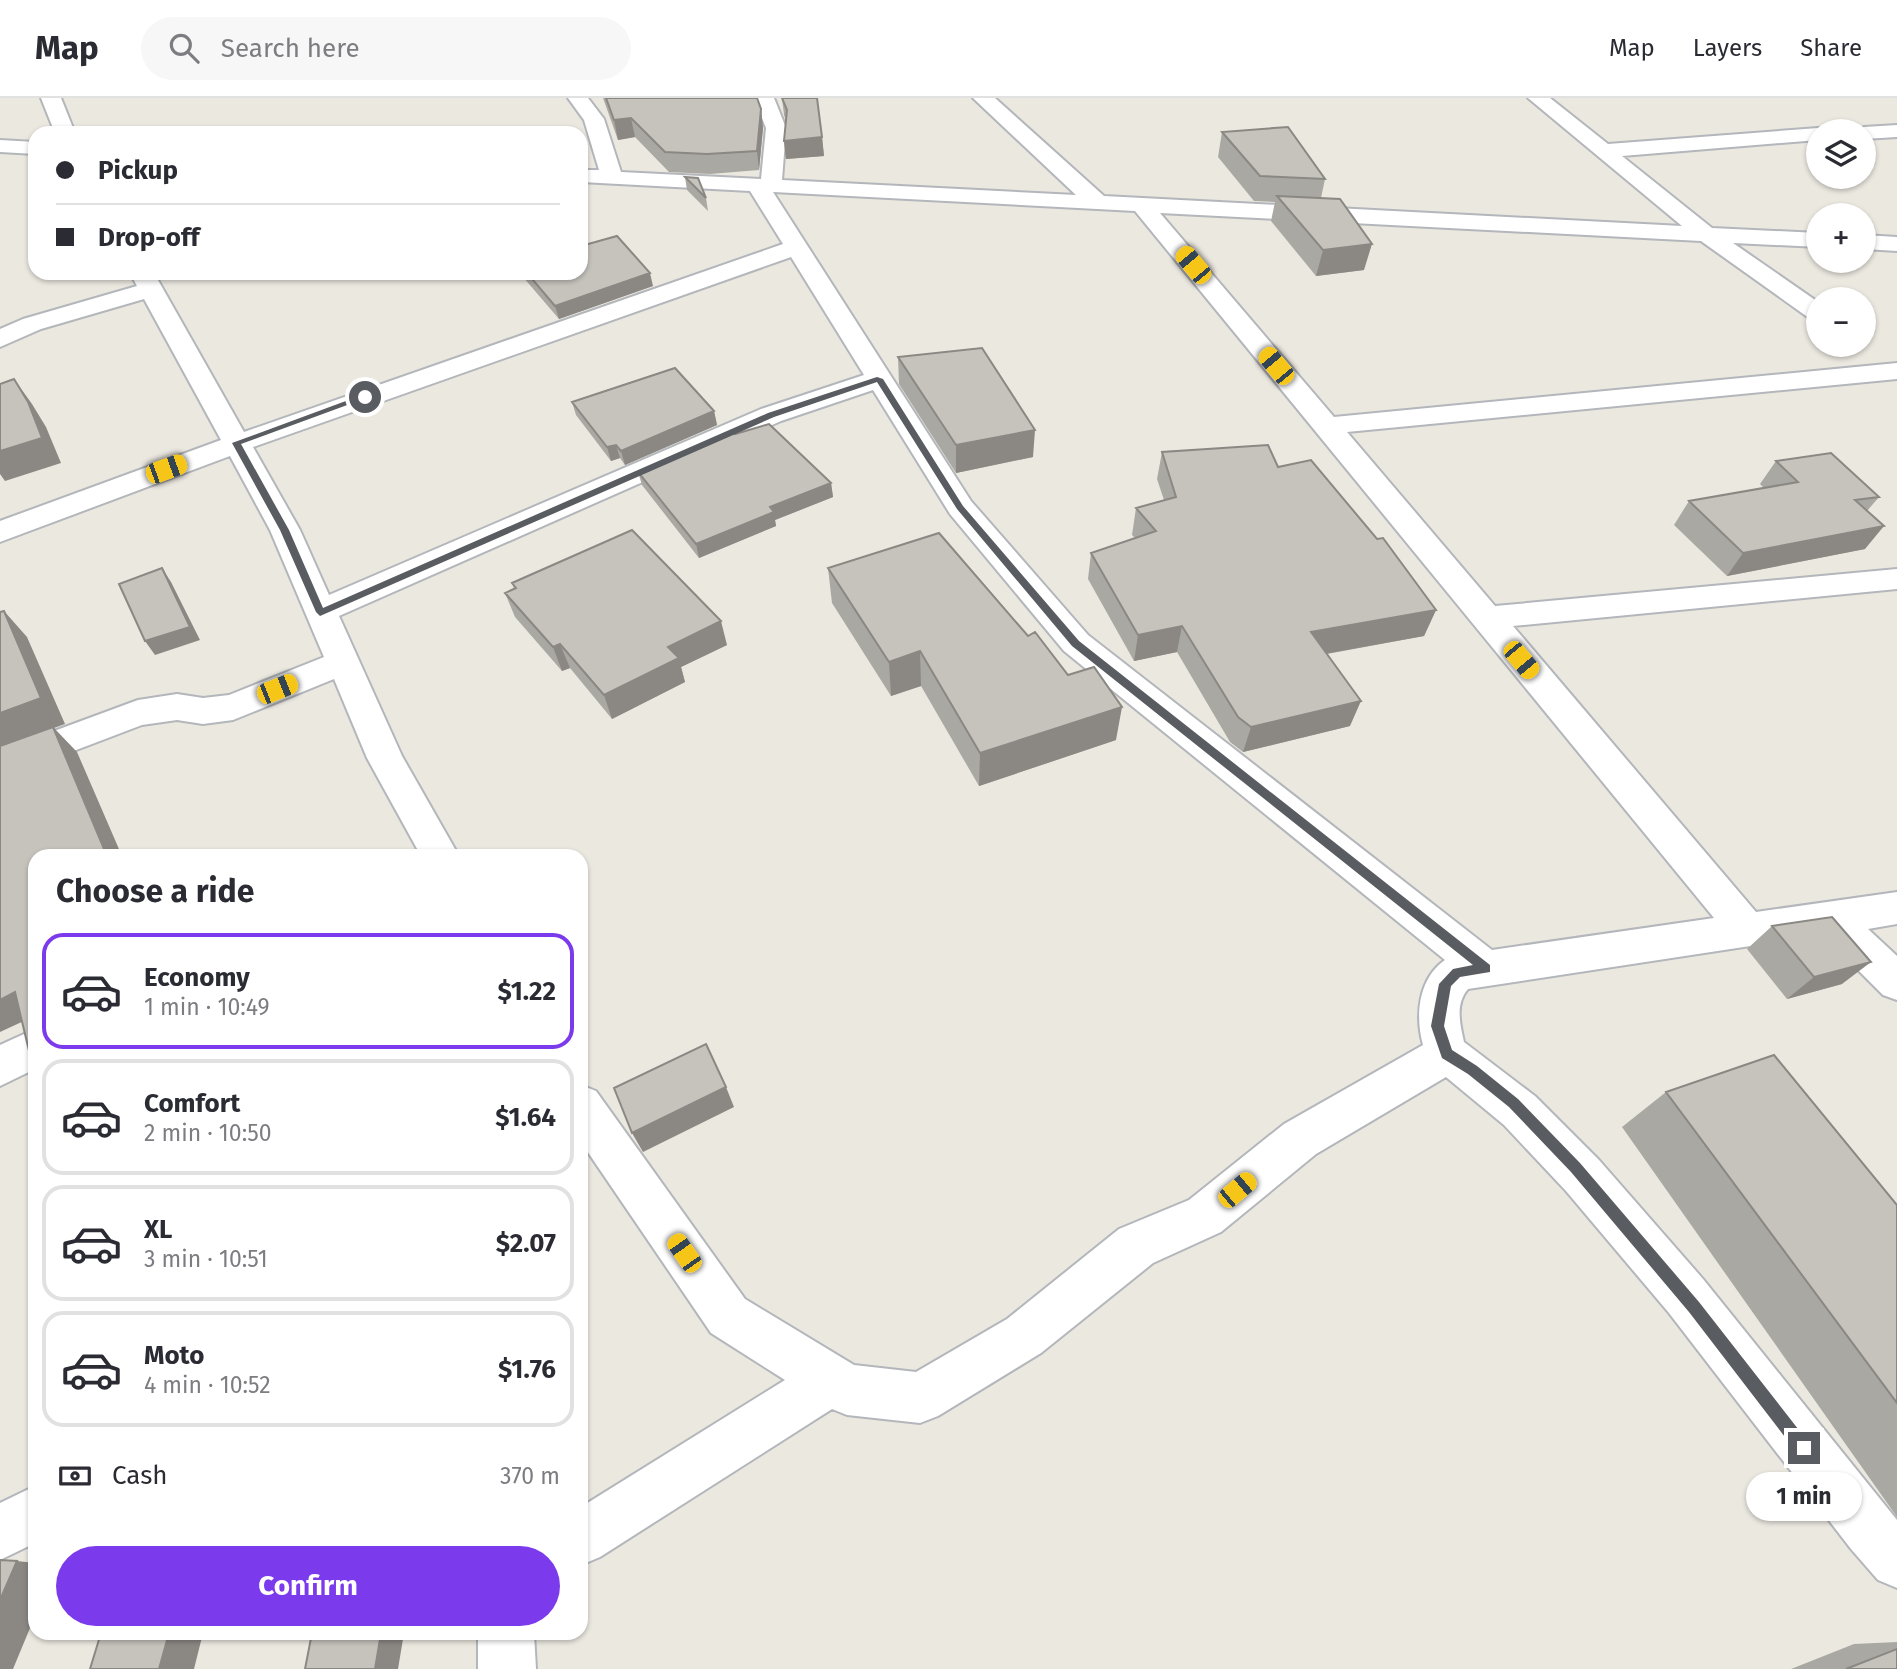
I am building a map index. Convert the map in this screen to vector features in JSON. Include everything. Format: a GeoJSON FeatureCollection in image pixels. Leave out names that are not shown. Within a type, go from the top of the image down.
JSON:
{"type":"FeatureCollection","features":[{"type":"Feature","properties":{"kind":"street"},"geometry":{"type":"LineString","coordinates":[[51,98],[62,126]]}},
{"type":"Feature","properties":{"kind":"street"},"geometry":{"type":"LineString","coordinates":[[578,98],[594,118],[612,177]]}},
{"type":"Feature","properties":{"kind":"street"},"geometry":{"type":"LineString","coordinates":[[764,98],[776,128],[764,185],[797,247],[960,508],[1076,643],[1486,969]]}},
{"type":"Feature","properties":{"kind":"street"},"geometry":{"type":"LineString","coordinates":[[983,98],[1098,203]]}},
{"type":"Feature","properties":{"kind":"street"},"geometry":{"type":"LineString","coordinates":[[1538,98],[1706,234],[1806,305]]}},
{"type":"Feature","properties":{"kind":"street"},"geometry":{"type":"LineString","coordinates":[[1876,133],[1896,132]]}},
{"type":"Feature","properties":{"kind":"street"},"geometry":{"type":"LineString","coordinates":[[1603,151],[1806,135]]}},
{"type":"Feature","properties":{"kind":"street"},"geometry":{"type":"LineString","coordinates":[[0,146],[28,148]]}},
{"type":"Feature","properties":{"kind":"street"},"geometry":{"type":"LineString","coordinates":[[588,176],[1806,239]]}},
{"type":"Feature","properties":{"kind":"street"},"geometry":{"type":"LineString","coordinates":[[1142,205],[1747,930]]}},
{"type":"Feature","properties":{"kind":"street"},"geometry":{"type":"LineString","coordinates":[[1876,243],[1897,244]]}},
{"type":"Feature","properties":{"kind":"street"},"geometry":{"type":"LineString","coordinates":[[0,531],[544,332],[797,247]]}},
{"type":"Feature","properties":{"kind":"street"},"geometry":{"type":"LineString","coordinates":[[0,339],[32,324],[147,281],[285,530],[428,849]]}},
{"type":"Feature","properties":{"kind":"street"},"geometry":{"type":"LineString","coordinates":[[1876,353],[1897,370]]}},
{"type":"Feature","properties":{"kind":"street"},"geometry":{"type":"LineString","coordinates":[[1326,426],[1897,370]]}},
{"type":"Feature","properties":{"kind":"street"},"geometry":{"type":"LineString","coordinates":[[320,612],[771,415],[879,379]]}},
{"type":"Feature","properties":{"kind":"street"},"geometry":{"type":"LineString","coordinates":[[1486,618],[1897,579]]}},
{"type":"Feature","properties":{"kind":"street"},"geometry":{"type":"LineString","coordinates":[[0,765],[138,713],[177,707],[203,711],[233,707],[343,662]]}},
{"type":"Feature","properties":{"kind":"street"},"geometry":{"type":"LineString","coordinates":[[1897,908],[1457,972],[1446,984],[1438,1026],[1447,1054],[1473,1070],[1513,1103],[1575,1167],[1694,1307],[1850,1509],[1897,1561]]}},
{"type":"Feature","properties":{"kind":"street"},"geometry":{"type":"LineString","coordinates":[[1831,918],[1897,982]]}},
{"type":"Feature","properties":{"kind":"street"},"geometry":{"type":"LineString","coordinates":[[0,1066],[28,1052]]}},
{"type":"Feature","properties":{"kind":"street"},"geometry":{"type":"LineString","coordinates":[[588,1115],[728,1316],[847,1390],[920,1398],[1024,1336],[1136,1246],[1205,1216],[1300,1139],[1447,1054]]}},
{"type":"Feature","properties":{"kind":"street"},"geometry":{"type":"LineString","coordinates":[[588,1534],[831,1381]]}},
{"type":"Feature","properties":{"kind":"street"},"geometry":{"type":"LineString","coordinates":[[0,1533],[28,1517]]}},
{"type":"Feature","properties":{"kind":"street"},"geometry":{"type":"LineString","coordinates":[[506,1640],[507,1669]]}},
{"type":"Feature","properties":{"kind":"building"},"geometry":{"type":"Polygon","coordinates":[[[606,98],[757,98],[761,109],[757,151],[707,154],[665,152],[631,118],[614,120],[606,98]]]}},
{"type":"Feature","properties":{"kind":"building"},"geometry":{"type":"Polygon","coordinates":[[[782,98],[817,98],[822,137],[784,141],[787,110],[782,98]]]}},
{"type":"Feature","properties":{"kind":"building"},"geometry":{"type":"Polygon","coordinates":[[[1288,127],[1325,179],[1260,176],[1222,132],[1288,127]]]}},
{"type":"Feature","properties":{"kind":"building"},"geometry":{"type":"Polygon","coordinates":[[[685,177],[698,178],[706,198],[685,177]]]}},
{"type":"Feature","properties":{"kind":"building"},"geometry":{"type":"Polygon","coordinates":[[[1277,196],[1340,199],[1372,244],[1323,250],[1277,196]]]}},
{"type":"Feature","properties":{"kind":"building"},"geometry":{"type":"Polygon","coordinates":[[[617,236],[650,273],[555,306],[533,280],[588,280],[588,244],[617,236]]]}},
{"type":"Feature","properties":{"kind":"building"},"geometry":{"type":"Polygon","coordinates":[[[982,348],[1035,430],[956,445],[898,357],[982,348]]]}},
{"type":"Feature","properties":{"kind":"building"},"geometry":{"type":"Polygon","coordinates":[[[675,368],[714,411],[621,451],[616,445],[607,447],[572,402],[675,368]]]}},
{"type":"Feature","properties":{"kind":"building"},"geometry":{"type":"Polygon","coordinates":[[[14,379],[28,402],[42,438],[0,451],[0,384],[14,379]]]}},
{"type":"Feature","properties":{"kind":"building"},"geometry":{"type":"Polygon","coordinates":[[[769,424],[831,483],[770,507],[774,512],[696,544],[638,472],[732,431],[735,434],[769,424]]]}},
{"type":"Feature","properties":{"kind":"building"},"geometry":{"type":"Polygon","coordinates":[[[1268,445],[1278,467],[1311,460],[1377,539],[1383,538],[1436,610],[1311,632],[1361,701],[1251,727],[1238,717],[1182,626],[1138,635],[1091,553],[1156,531],[1136,508],[1176,497],[1162,452],[1268,445]]]}},
{"type":"Feature","properties":{"kind":"building"},"geometry":{"type":"Polygon","coordinates":[[[1831,453],[1879,497],[1855,500],[1884,526],[1743,553],[1689,501],[1798,482],[1776,461],[1831,453]]]}},
{"type":"Feature","properties":{"kind":"building"},"geometry":{"type":"Polygon","coordinates":[[[632,530],[721,621],[668,647],[679,658],[604,695],[560,644],[553,647],[505,593],[516,588],[512,583],[632,530]]]}},
{"type":"Feature","properties":{"kind":"building"},"geometry":{"type":"Polygon","coordinates":[[[939,533],[1028,636],[1035,632],[1068,675],[1094,667],[1122,707],[980,753],[920,651],[889,662],[828,568],[939,533]]]}},
{"type":"Feature","properties":{"kind":"building"},"geometry":{"type":"Polygon","coordinates":[[[162,568],[190,627],[145,641],[119,584],[162,568]]]}},
{"type":"Feature","properties":{"kind":"building"},"geometry":{"type":"Polygon","coordinates":[[[4,611],[41,698],[0,713],[0,612],[4,611]]]}},
{"type":"Feature","properties":{"kind":"building"},"geometry":{"type":"Polygon","coordinates":[[[53,727],[104,849],[28,849],[28,1047],[15,992],[0,1000],[0,746],[53,727]]]}},
{"type":"Feature","properties":{"kind":"building"},"geometry":{"type":"Polygon","coordinates":[[[1832,917],[1871,962],[1814,977],[1772,926],[1832,917]]]}},
{"type":"Feature","properties":{"kind":"building"},"geometry":{"type":"Polygon","coordinates":[[[706,1044],[726,1087],[632,1133],[614,1088],[706,1044]]]}},
{"type":"Feature","properties":{"kind":"building"},"geometry":{"type":"Polygon","coordinates":[[[1774,1055],[1897,1205],[1897,1403],[1666,1092],[1774,1055]]]}},
{"type":"Feature","properties":{"kind":"building"},"geometry":{"type":"Polygon","coordinates":[[[0,1560],[17,1561],[0,1600],[0,1560]]]}},
{"type":"Feature","properties":{"kind":"building"},"geometry":{"type":"Polygon","coordinates":[[[99,1640],[167,1640],[159,1669],[90,1669],[99,1640]]]}},
{"type":"Feature","properties":{"kind":"building"},"geometry":{"type":"Polygon","coordinates":[[[311,1640],[380,1640],[375,1669],[305,1669],[311,1640]]]}},
{"type":"Feature","properties":{"kind":"building"},"geometry":{"type":"Polygon","coordinates":[[[1897,1649],[1897,1669],[1846,1669],[1897,1649]]]}},
{"type":"Feature","properties":{"kind":"route"},"geometry":{"type":"LineString","coordinates":[[365,397],[237,443],[285,530],[320,612],[771,415],[879,379],[960,508],[1076,643],[1486,969],[1457,972],[1446,984],[1438,1026],[1447,1054],[1473,1070],[1513,1103],[1575,1167],[1694,1307],[1804,1448]]}}]}
